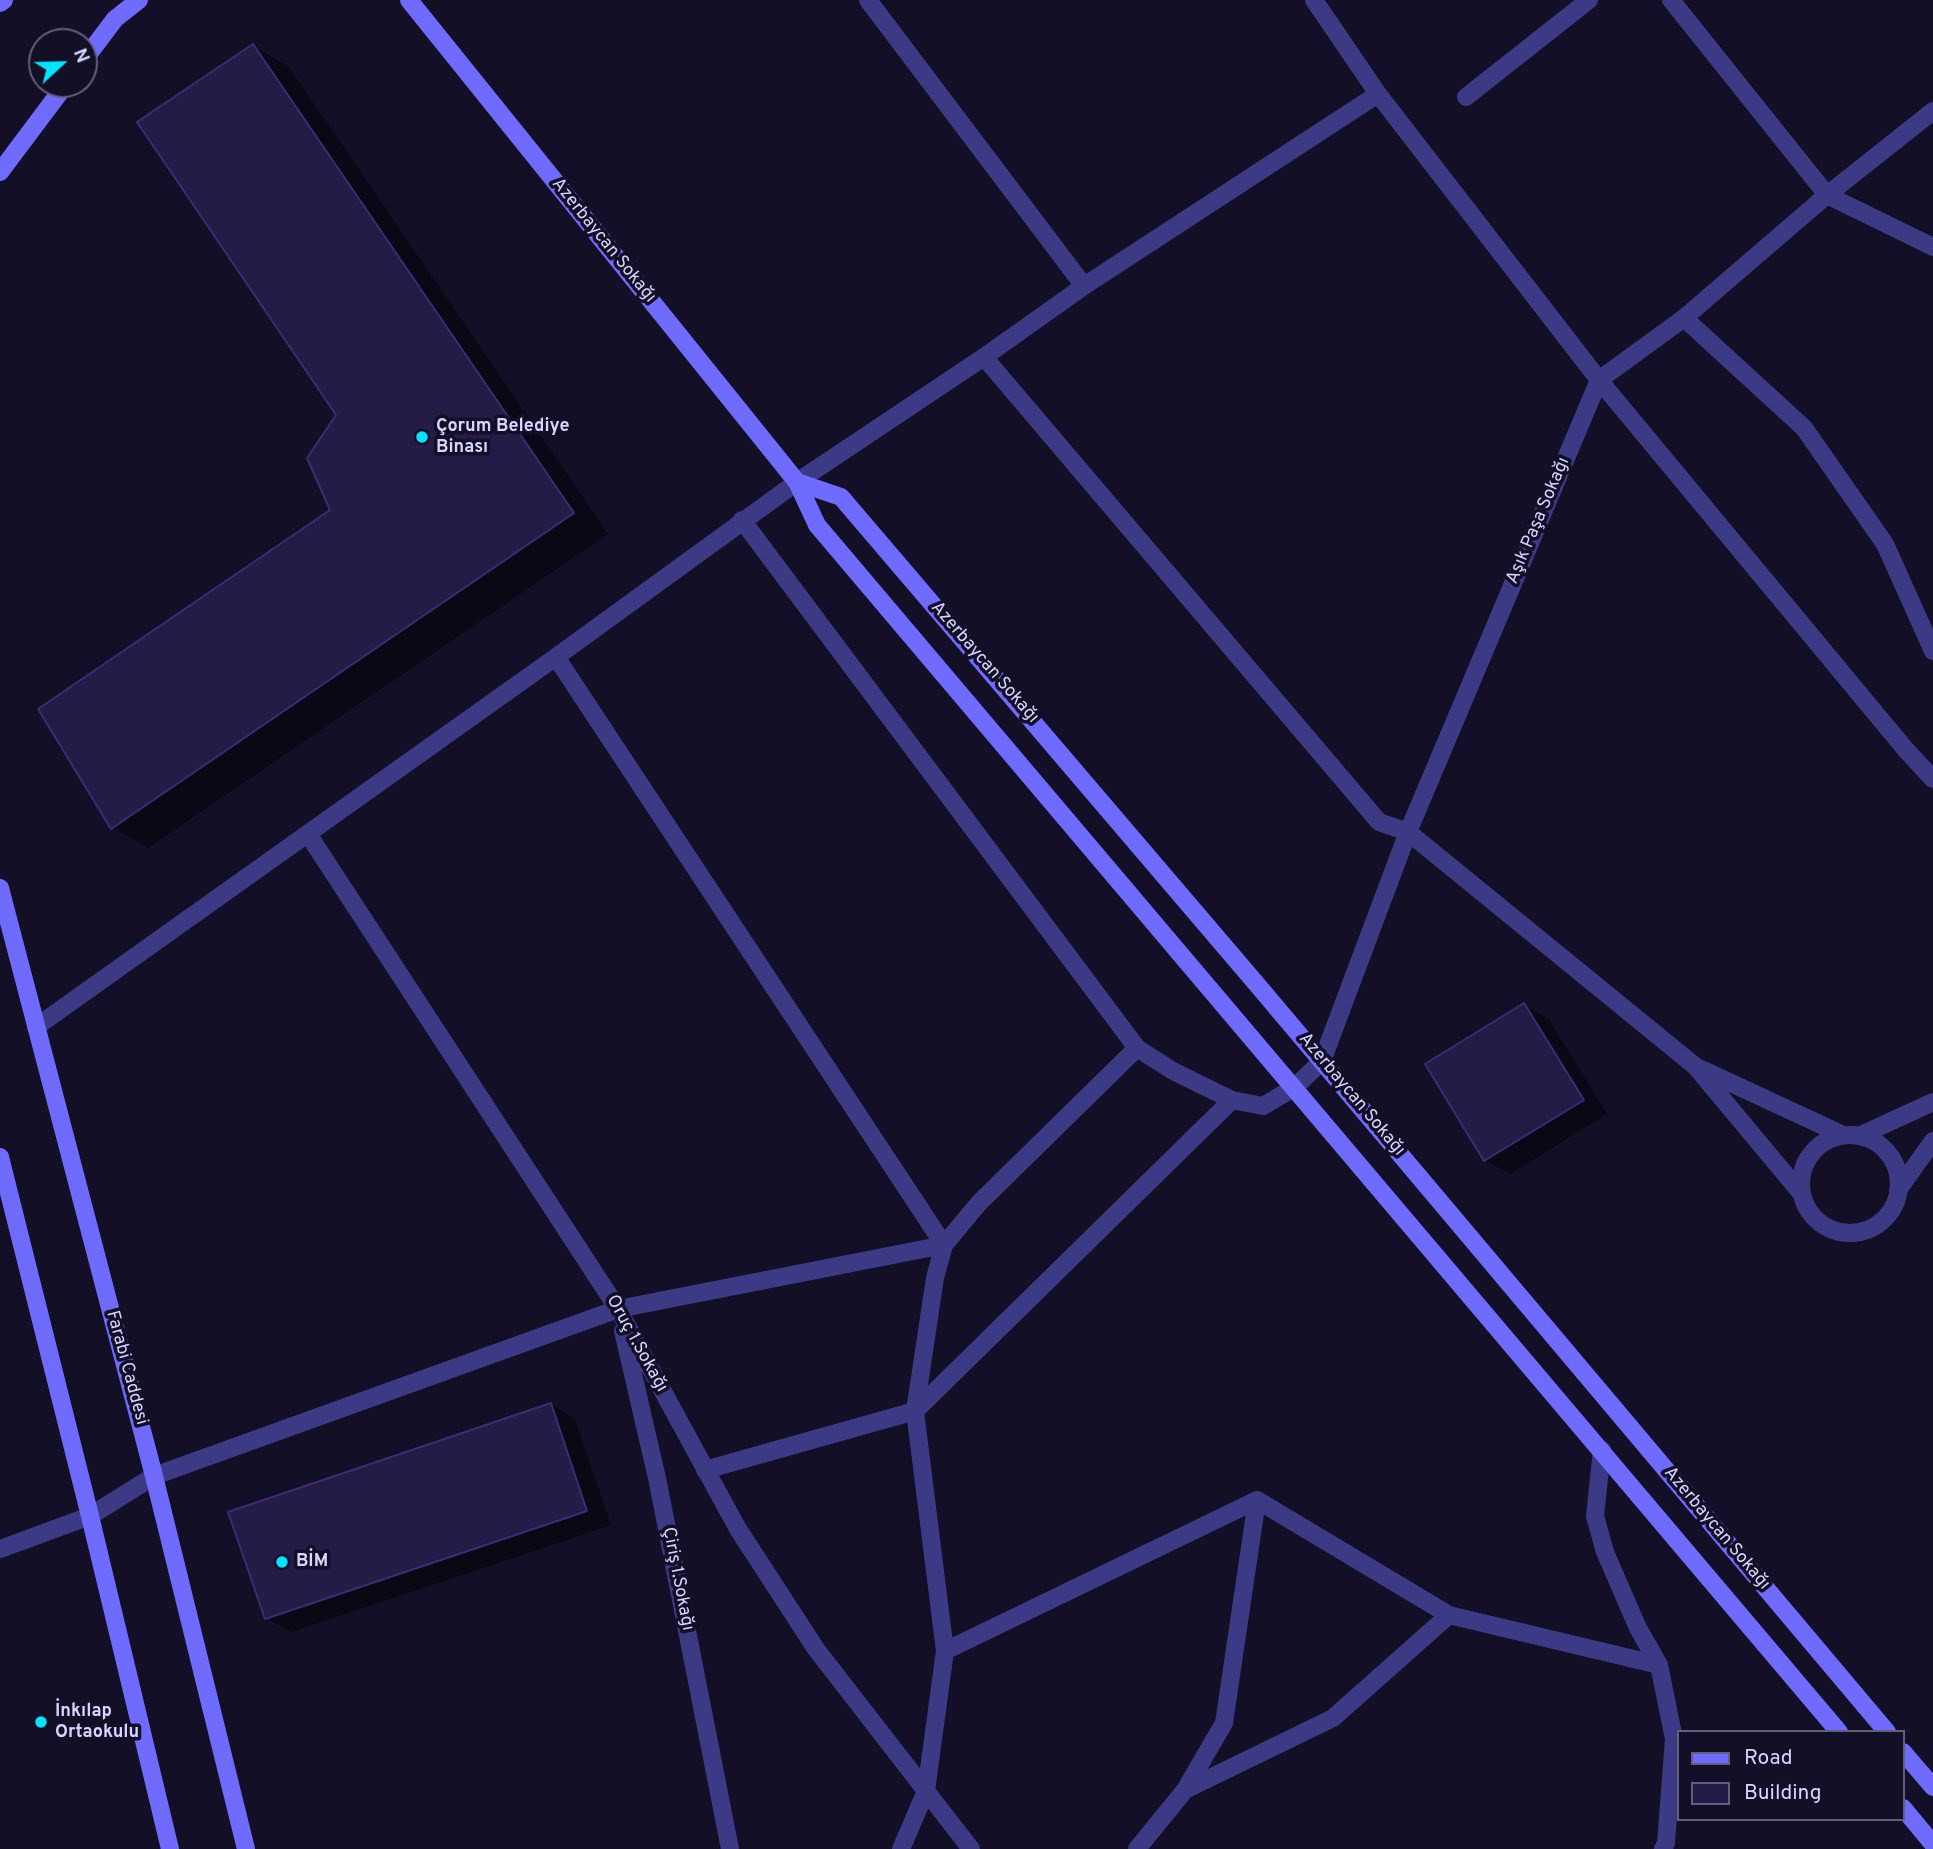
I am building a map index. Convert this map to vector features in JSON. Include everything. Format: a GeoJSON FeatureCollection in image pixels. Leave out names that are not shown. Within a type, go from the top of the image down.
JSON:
{"type":"FeatureCollection","features":[{"type":"Feature","properties":{"kind":"street"},"geometry":{"type":"LineString","coordinates":[[98,41],[115,19],[139,0]]}},
{"type":"Feature","properties":{"kind":"street","name":"Azerbaycan Sokağı"},"geometry":{"type":"LineString","coordinates":[[409,0],[797,482],[817,525],[1837,1730]]}},
{"type":"Feature","properties":{"kind":"street"},"geometry":{"type":"LineString","coordinates":[[868,0],[1084,286]]}},
{"type":"Feature","properties":{"kind":"street"},"geometry":{"type":"LineString","coordinates":[[1314,0],[1378,94],[1599,380],[1933,779]]}},
{"type":"Feature","properties":{"kind":"street"},"geometry":{"type":"LineString","coordinates":[[1465,97],[1590,0]]}},
{"type":"Feature","properties":{"kind":"street"},"geometry":{"type":"LineString","coordinates":[[1671,0],[1827,195],[1933,247]]}},
{"type":"Feature","properties":{"kind":"street"},"geometry":{"type":"LineString","coordinates":[[36,1027],[556,657],[742,520],[984,357],[1084,286],[1378,94]]}},
{"type":"Feature","properties":{"kind":"street"},"geometry":{"type":"LineString","coordinates":[[0,172],[56,98]]}},
{"type":"Feature","properties":{"kind":"street"},"geometry":{"type":"LineString","coordinates":[[1599,380],[1684,318],[1827,195],[1933,111]]}},
{"type":"Feature","properties":{"kind":"street"},"geometry":{"type":"LineString","coordinates":[[1684,318],[1804,428],[1885,544],[1933,651]]}},
{"type":"Feature","properties":{"kind":"street"},"geometry":{"type":"LineString","coordinates":[[984,357],[1380,822],[1408,832],[1695,1066],[1801,1193],[1816,1220],[1830,1229],[1846,1233],[1862,1232],[1877,1225],[1889,1214],[1896,1199],[1899,1182],[1895,1166],[1886,1152],[1874,1142],[1851,1136],[1695,1066]]}},
{"type":"Feature","properties":{"kind":"street","name":"Aşık Paşa Sokağı"},"geometry":{"type":"LineString","coordinates":[[1322,1061],[1408,832],[1599,380]]}},
{"type":"Feature","properties":{"kind":"street","name":"Azerbaycan Sokağı"},"geometry":{"type":"LineString","coordinates":[[797,482],[841,497],[1322,1061],[1884,1730]]}},
{"type":"Feature","properties":{"kind":"street"},"geometry":{"type":"LineString","coordinates":[[742,520],[1137,1048],[1174,1072],[1232,1100],[1263,1106],[1295,1087],[1322,1061]]}},
{"type":"Feature","properties":{"kind":"street"},"geometry":{"type":"LineString","coordinates":[[556,657],[944,1245]]}},
{"type":"Feature","properties":{"kind":"street","name":"Oruç 1.Sokağı"},"geometry":{"type":"LineString","coordinates":[[308,834],[618,1310],[738,1529],[817,1649],[971,1849]]}},
{"type":"Feature","properties":{"kind":"street","name":"Farabi Caddesi"},"geometry":{"type":"LineString","coordinates":[[0,888],[154,1476],[246,1849]]}},
{"type":"Feature","properties":{"kind":"street"},"geometry":{"type":"LineString","coordinates":[[901,1849],[926,1791],[945,1651],[915,1411],[935,1278],[944,1245],[979,1203],[1137,1048]]}},
{"type":"Feature","properties":{"kind":"street"},"geometry":{"type":"LineString","coordinates":[[705,1469],[915,1411],[1232,1100]]}},
{"type":"Feature","properties":{"kind":"street"},"geometry":{"type":"LineString","coordinates":[[1801,1193],[1801,1177],[1806,1162],[1815,1149],[1829,1140],[1851,1136],[1933,1102]]}},
{"type":"Feature","properties":{"kind":"street"},"geometry":{"type":"LineString","coordinates":[[1898,1190],[1933,1142]]}},
{"type":"Feature","properties":{"kind":"street"},"geometry":{"type":"LineString","coordinates":[[0,1157],[170,1849]]}},
{"type":"Feature","properties":{"kind":"street"},"geometry":{"type":"LineString","coordinates":[[0,1549],[90,1516],[154,1476],[618,1310],[944,1245]]}},
{"type":"Feature","properties":{"kind":"street","name":"Çiriş 1.Sokağı"},"geometry":{"type":"LineString","coordinates":[[618,1310],[657,1478],[730,1849]]}},
{"type":"Feature","properties":{"kind":"street"},"geometry":{"type":"LineString","coordinates":[[1602,1450],[1595,1516],[1605,1552],[1632,1615],[1659,1665],[1675,1739],[1663,1849]]}},
{"type":"Feature","properties":{"kind":"street"},"geometry":{"type":"LineString","coordinates":[[1257,1500],[1449,1615],[1659,1665]]}},
{"type":"Feature","properties":{"kind":"street"},"geometry":{"type":"LineString","coordinates":[[945,1651],[1257,1500]]}},
{"type":"Feature","properties":{"kind":"street"},"geometry":{"type":"LineString","coordinates":[[1137,1849],[1185,1790],[1224,1723],[1257,1500]]}},
{"type":"Feature","properties":{"kind":"street"},"geometry":{"type":"LineString","coordinates":[[1185,1790],[1332,1718],[1449,1615]]}},
{"type":"Feature","properties":{"kind":"street"},"geometry":{"type":"LineString","coordinates":[[1905,1754],[1933,1787]]}},
{"type":"Feature","properties":{"kind":"street"},"geometry":{"type":"LineString","coordinates":[[1905,1810],[1933,1844]]}},
{"type":"Feature","properties":{"kind":"building","name":"Çorum Belediye Binası"},"geometry":{"type":"Polygon","coordinates":[[[253,44],[574,513],[111,829],[38,709],[330,510],[307,458],[336,415],[137,122],[253,44]]]}},
{"type":"Feature","properties":{"kind":"building"},"geometry":{"type":"Polygon","coordinates":[[[1524,1003],[1584,1100],[1484,1161],[1425,1064],[1524,1003]]]}},
{"type":"Feature","properties":{"kind":"building"},"geometry":{"type":"Polygon","coordinates":[[[551,1403],[587,1511],[265,1619],[228,1512],[551,1403]]]}},
{"type":"Feature","properties":{"kind":"place","name":"Çorum Belediye Binası"},"geometry":{"type":"Point","coordinates":[422,437]}},
{"type":"Feature","properties":{"kind":"place","name":"BİM"},"geometry":{"type":"Point","coordinates":[282,1562]}},
{"type":"Feature","properties":{"kind":"place","name":"İnkılap Ortaokulu"},"geometry":{"type":"Point","coordinates":[41,1722]}}]}
